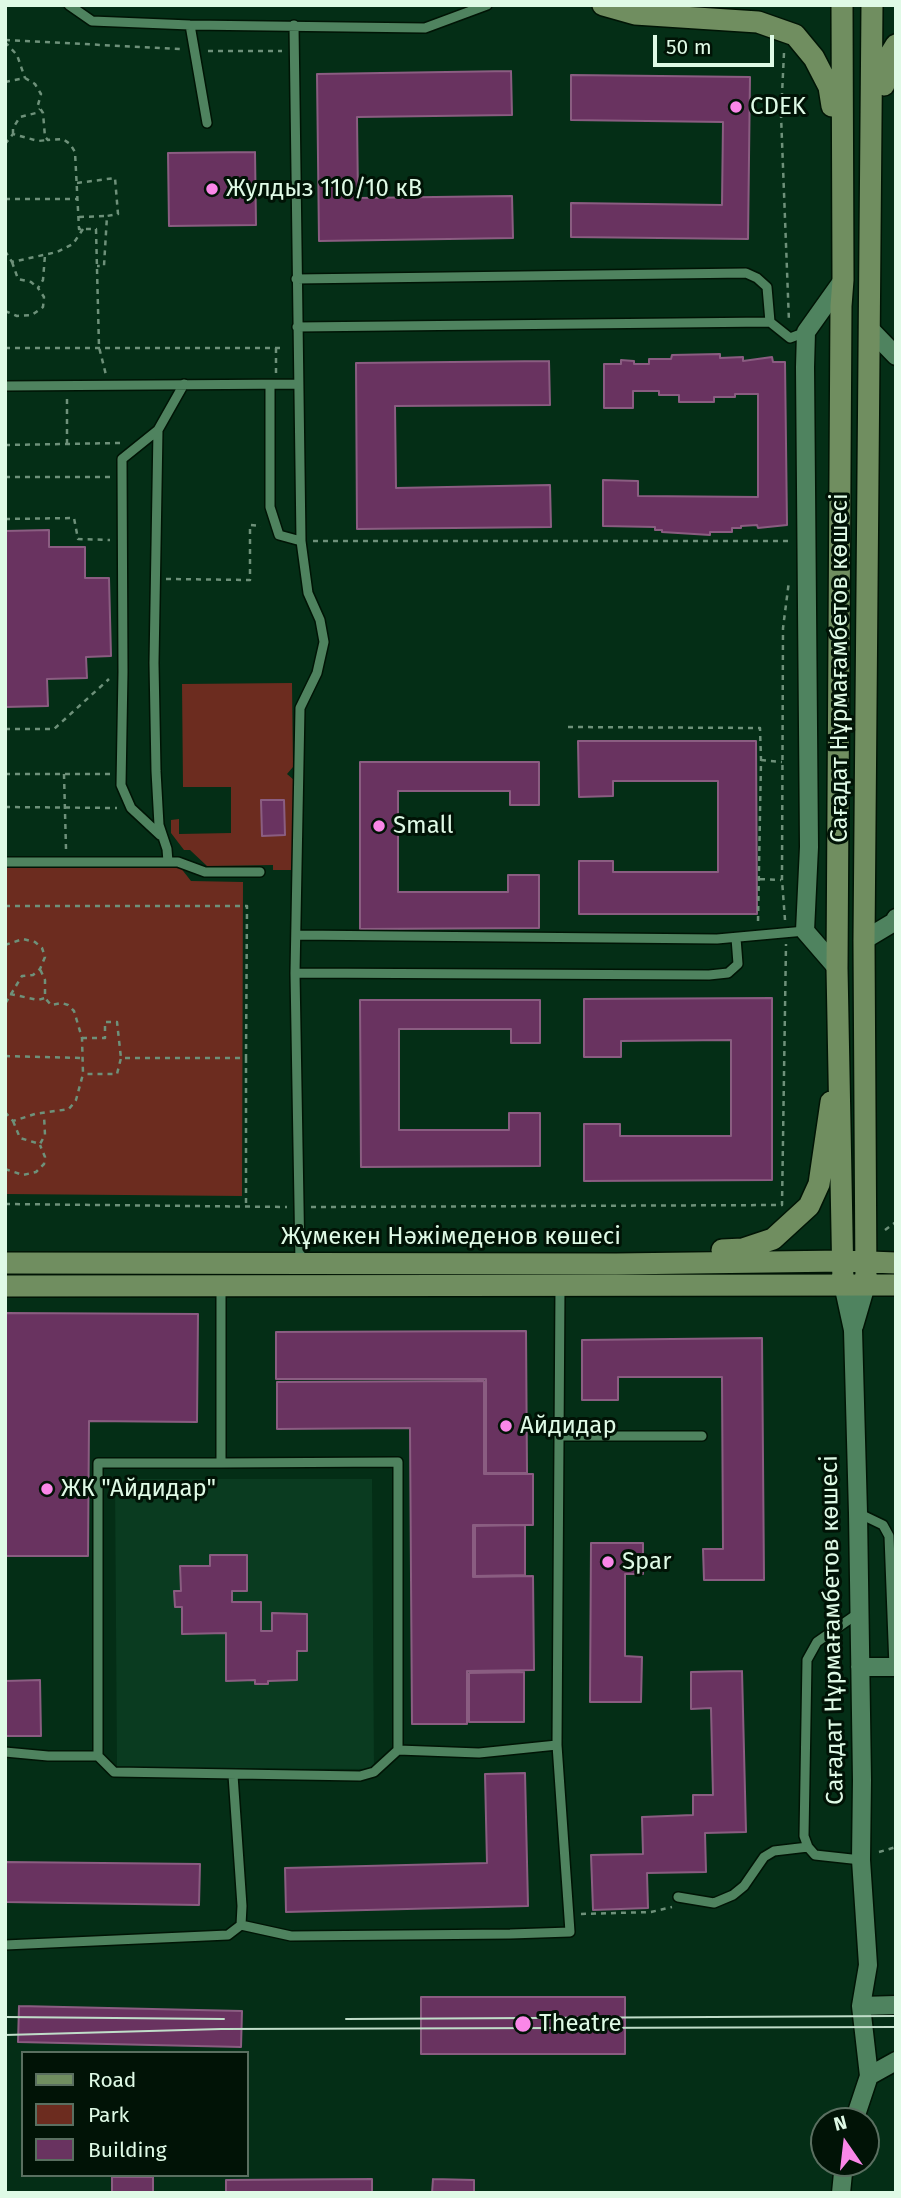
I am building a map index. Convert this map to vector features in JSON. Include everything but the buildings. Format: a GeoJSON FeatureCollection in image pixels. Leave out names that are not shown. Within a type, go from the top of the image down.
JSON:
{"type":"FeatureCollection","features":[{"type":"Feature","properties":{"kind":"street"},"geometry":{"type":"LineString","coordinates":[[603,5],[635,14],[758,22],[795,35],[814,58],[829,87],[841,162]]}},
{"type":"Feature","properties":{"kind":"street","name":"Сағадат Нұрмағамбетов көшесі"},"geometry":{"type":"LineString","coordinates":[[842,5],[843,280],[837,968],[854,1262],[866,1285],[853,1329]]}},
{"type":"Feature","properties":{"kind":"street","name":"Сағадат Нұрмағамбетов көшесі"},"geometry":{"type":"LineString","coordinates":[[869,2076],[861,2006],[868,1965],[861,1860],[860,1612],[853,1329],[843,1284],[854,1262],[864,940],[872,5]]}},
{"type":"Feature","properties":{"kind":"street"},"geometry":{"type":"LineString","coordinates":[[871,208],[882,170],[884,63],[896,46]]}},
{"type":"Feature","properties":{"kind":"street"},"geometry":{"type":"LineString","coordinates":[[837,968],[805,931],[809,846],[798,335],[843,280]]}},
{"type":"Feature","properties":{"kind":"street"},"geometry":{"type":"LineString","coordinates":[[868,327],[896,356]]}},
{"type":"Feature","properties":{"kind":"street"},"geometry":{"type":"LineString","coordinates":[[864,940],[894,922],[896,918]]}},
{"type":"Feature","properties":{"kind":"street"},"geometry":{"type":"LineString","coordinates":[[616,1264],[668,1251],[743,1249],[773,1240],[809,1206],[819,1184],[833,1084],[839,1011]]}},
{"type":"Feature","properties":{"kind":"street","name":"Жұмекен Нәжімеденов көшесі"},"geometry":{"type":"LineString","coordinates":[[5,1263],[896,1263]]}},
{"type":"Feature","properties":{"kind":"street","name":"Жұмекен Нәжімеденов көшесі"},"geometry":{"type":"LineString","coordinates":[[5,1286],[896,1285]]}},
{"type":"Feature","properties":{"kind":"street"},"geometry":{"type":"LineString","coordinates":[[860,1667],[895,1667]]}},
{"type":"Feature","properties":{"kind":"street"},"geometry":{"type":"LineString","coordinates":[[861,2006],[896,2005]]}},
{"type":"Feature","properties":{"kind":"street"},"geometry":{"type":"LineString","coordinates":[[859,2107],[869,2076],[896,2061]]}},
{"type":"Feature","properties":{"kind":"lane"},"geometry":{"type":"LineString","coordinates":[[69,5],[92,21],[425,28],[487,5]]}},
{"type":"Feature","properties":{"kind":"lane"},"geometry":{"type":"LineString","coordinates":[[190,25],[206,123]]}},
{"type":"Feature","properties":{"kind":"lane"},"geometry":{"type":"LineString","coordinates":[[294,25],[302,541],[308,593],[320,620],[324,642],[317,673],[300,708],[295,973],[300,1262]]}},
{"type":"Feature","properties":{"kind":"lane"},"geometry":{"type":"LineString","coordinates":[[296,279],[746,273],[767,287],[770,322]]}},
{"type":"Feature","properties":{"kind":"lane"},"geometry":{"type":"LineString","coordinates":[[297,327],[770,322],[798,335]]}},
{"type":"Feature","properties":{"kind":"lane"},"geometry":{"type":"LineString","coordinates":[[162,836],[131,808],[121,785],[122,459],[158,430],[184,384]]}},
{"type":"Feature","properties":{"kind":"lane"},"geometry":{"type":"LineString","coordinates":[[5,386],[298,384]]}},
{"type":"Feature","properties":{"kind":"lane"},"geometry":{"type":"LineString","coordinates":[[272,385],[270,507],[279,535],[302,541]]}},
{"type":"Feature","properties":{"kind":"lane"},"geometry":{"type":"LineString","coordinates":[[158,430],[156,771],[159,825],[167,849],[168,862]]}},
{"type":"Feature","properties":{"kind":"lane"},"geometry":{"type":"LineString","coordinates":[[5,862],[178,862],[205,872],[260,872]]}},
{"type":"Feature","properties":{"kind":"lane"},"geometry":{"type":"LineString","coordinates":[[296,935],[736,938],[805,931]]}},
{"type":"Feature","properties":{"kind":"lane"},"geometry":{"type":"LineString","coordinates":[[295,973],[709,975],[728,973],[738,964],[736,938]]}},
{"type":"Feature","properties":{"kind":"lane"},"geometry":{"type":"LineString","coordinates":[[241,1925],[291,1936],[570,1931],[557,1745],[560,1285]]}},
{"type":"Feature","properties":{"kind":"lane"},"geometry":{"type":"LineString","coordinates":[[221,1286],[221,1463]]}},
{"type":"Feature","properties":{"kind":"lane"},"geometry":{"type":"LineString","coordinates":[[559,1436],[702,1436]]}},
{"type":"Feature","properties":{"kind":"lane"},"geometry":{"type":"LineString","coordinates":[[398,1750],[398,1462],[98,1463],[98,1756],[114,1772],[360,1776],[374,1772],[398,1750],[479,1753],[557,1745]]}},
{"type":"Feature","properties":{"kind":"lane"},"geometry":{"type":"LineString","coordinates":[[858,1513],[891,1531],[889,1536],[895,1667]]}},
{"type":"Feature","properties":{"kind":"lane"},"geometry":{"type":"LineString","coordinates":[[860,1612],[817,1642],[807,1660],[804,1836],[815,1855],[861,1860]]}},
{"type":"Feature","properties":{"kind":"lane"},"geometry":{"type":"LineString","coordinates":[[5,1752],[48,1756],[98,1756]]}},
{"type":"Feature","properties":{"kind":"lane"},"geometry":{"type":"LineString","coordinates":[[5,1945],[228,1935],[241,1925],[242,1906],[233,1775]]}},
{"type":"Feature","properties":{"kind":"lane"},"geometry":{"type":"LineString","coordinates":[[682,1898],[714,1903],[733,1895],[744,1886],[764,1857],[774,1851],[808,1847]]}},
{"type":"Feature","properties":{"kind":"path"},"geometry":{"type":"LineString","coordinates":[[5,41],[195,51],[294,51]]}},
{"type":"Feature","properties":{"kind":"path"},"geometry":{"type":"LineString","coordinates":[[5,41],[17,55],[25,78],[35,84],[41,94],[38,106],[43,113],[45,137],[48,140]]}},
{"type":"Feature","properties":{"kind":"path"},"geometry":{"type":"LineString","coordinates":[[784,50],[781,116],[798,335]]}},
{"type":"Feature","properties":{"kind":"path"},"geometry":{"type":"LineString","coordinates":[[5,82],[25,78]]}},
{"type":"Feature","properties":{"kind":"path"},"geometry":{"type":"LineString","coordinates":[[5,144],[13,134],[13,128],[20,117],[36,113],[40,109]]}},
{"type":"Feature","properties":{"kind":"path"},"geometry":{"type":"LineString","coordinates":[[13,134],[38,141],[63,139],[75,152],[79,229],[96,229],[99,347],[109,385]]}},
{"type":"Feature","properties":{"kind":"path"},"geometry":{"type":"LineString","coordinates":[[77,183],[115,178],[118,214],[79,217]]}},
{"type":"Feature","properties":{"kind":"path"},"geometry":{"type":"LineString","coordinates":[[5,199],[78,199]]}},
{"type":"Feature","properties":{"kind":"path"},"geometry":{"type":"LineString","coordinates":[[97,266],[104,266],[107,216]]}},
{"type":"Feature","properties":{"kind":"path"},"geometry":{"type":"LineString","coordinates":[[12,262],[46,255],[73,244],[83,229]]}},
{"type":"Feature","properties":{"kind":"path"},"geometry":{"type":"LineString","coordinates":[[5,251],[18,279],[31,282],[44,297],[43,307],[32,315],[17,316],[5,311]]}},
{"type":"Feature","properties":{"kind":"path"},"geometry":{"type":"LineString","coordinates":[[38,288],[43,280],[46,255]]}},
{"type":"Feature","properties":{"kind":"path"},"geometry":{"type":"LineString","coordinates":[[5,348],[297,348]]}},
{"type":"Feature","properties":{"kind":"path"},"geometry":{"type":"LineString","coordinates":[[272,385],[276,348]]}},
{"type":"Feature","properties":{"kind":"path"},"geometry":{"type":"LineString","coordinates":[[67,385],[67,444]]}},
{"type":"Feature","properties":{"kind":"path"},"geometry":{"type":"LineString","coordinates":[[5,445],[142,443]]}},
{"type":"Feature","properties":{"kind":"path"},"geometry":{"type":"LineString","coordinates":[[5,477],[122,478]]}},
{"type":"Feature","properties":{"kind":"path"},"geometry":{"type":"LineString","coordinates":[[5,519],[74,518],[78,539],[123,541]]}},
{"type":"Feature","properties":{"kind":"path"},"geometry":{"type":"LineString","coordinates":[[156,579],[250,580],[250,525],[263,526],[270,540],[279,535]]}},
{"type":"Feature","properties":{"kind":"path"},"geometry":{"type":"LineString","coordinates":[[302,541],[793,541]]}},
{"type":"Feature","properties":{"kind":"path"},"geometry":{"type":"LineString","coordinates":[[5,1204],[299,1208],[782,1205],[786,932],[782,880],[783,628],[789,578]]}},
{"type":"Feature","properties":{"kind":"path"},"geometry":{"type":"LineString","coordinates":[[5,729],[54,729],[118,671],[123,671]]}},
{"type":"Feature","properties":{"kind":"path"},"geometry":{"type":"LineString","coordinates":[[568,727],[760,728],[760,879],[757,935]]}},
{"type":"Feature","properties":{"kind":"path"},"geometry":{"type":"LineString","coordinates":[[761,760],[782,762]]}},
{"type":"Feature","properties":{"kind":"path"},"geometry":{"type":"LineString","coordinates":[[5,774],[121,774]]}},
{"type":"Feature","properties":{"kind":"path"},"geometry":{"type":"LineString","coordinates":[[64,774],[66,849]]}},
{"type":"Feature","properties":{"kind":"path"},"geometry":{"type":"LineString","coordinates":[[5,807],[131,808]]}},
{"type":"Feature","properties":{"kind":"path"},"geometry":{"type":"LineString","coordinates":[[760,879],[782,880]]}},
{"type":"Feature","properties":{"kind":"path"},"geometry":{"type":"LineString","coordinates":[[5,906],[247,906],[246,1206]]}},
{"type":"Feature","properties":{"kind":"path"},"geometry":{"type":"LineString","coordinates":[[5,945],[23,939],[34,942],[42,948],[45,957],[40,969],[33,975],[22,976],[5,1004]]}},
{"type":"Feature","properties":{"kind":"path"},"geometry":{"type":"LineString","coordinates":[[13,1121],[34,1114],[69,1109],[76,1100],[83,1074],[82,1038],[74,1011],[68,1004],[51,1004],[45,998],[45,980],[40,969]]}},
{"type":"Feature","properties":{"kind":"path"},"geometry":{"type":"LineString","coordinates":[[10,994],[38,1000],[45,998]]}},
{"type":"Feature","properties":{"kind":"path"},"geometry":{"type":"LineString","coordinates":[[82,1038],[105,1038],[105,1022],[117,1022],[121,1058],[117,1074],[83,1074]]}},
{"type":"Feature","properties":{"kind":"path"},"geometry":{"type":"LineString","coordinates":[[5,1056],[83,1058]]}},
{"type":"Feature","properties":{"kind":"path"},"geometry":{"type":"LineString","coordinates":[[121,1058],[246,1058]]}},
{"type":"Feature","properties":{"kind":"path"},"geometry":{"type":"LineString","coordinates":[[5,1112],[13,1121],[20,1138],[40,1144]]}},
{"type":"Feature","properties":{"kind":"path"},"geometry":{"type":"LineString","coordinates":[[40,1144],[45,1135],[44,1114]]}},
{"type":"Feature","properties":{"kind":"path"},"geometry":{"type":"LineString","coordinates":[[5,1169],[23,1175],[36,1172],[44,1164],[45,1157],[40,1144]]}},
{"type":"Feature","properties":{"kind":"path"},"geometry":{"type":"LineString","coordinates":[[885,1230],[896,1222]]}},
{"type":"Feature","properties":{"kind":"path"},"geometry":{"type":"LineString","coordinates":[[569,1914],[651,1912],[669,1909],[682,1898]]}},
{"type":"Feature","properties":{"kind":"shaded area"},"geometry":{"type":"Polygon","coordinates":[[[115,1479],[372,1479],[374,1769],[117,1768],[115,1479]]]}},
{"type":"Feature","properties":{"kind":"green space"},"geometry":{"type":"Polygon","coordinates":[[[292,683],[293,767],[287,774],[294,780],[295,870],[273,870],[273,865],[207,866],[190,850],[184,850],[171,833],[171,820],[179,819],[179,834],[231,833],[231,787],[183,787],[182,684],[292,683]]]}},
{"type":"Feature","properties":{"kind":"green space"},"geometry":{"type":"Polygon","coordinates":[[[5,865],[180,867],[191,881],[243,882],[242,1196],[5,1194],[5,865]]]}},
{"type":"Feature","properties":{"kind":"tram line"},"geometry":{"type":"LineString","coordinates":[[346,2019],[896,2016]]}},
{"type":"Feature","properties":{"kind":"tram line"},"geometry":{"type":"LineString","coordinates":[[5,2017],[224,2019]]}},
{"type":"Feature","properties":{"kind":"tram line"},"geometry":{"type":"LineString","coordinates":[[5,2035],[221,2029],[896,2027]]}},
{"type":"Feature","properties":{"kind":"place","name":"CDEK"},"geometry":{"type":"Point","coordinates":[736,107]}},
{"type":"Feature","properties":{"kind":"place","name":"Жулдыз 110/10 кВ"},"geometry":{"type":"Point","coordinates":[212,189]}},
{"type":"Feature","properties":{"kind":"place","name":"Small"},"geometry":{"type":"Point","coordinates":[379,826]}},
{"type":"Feature","properties":{"kind":"place","name":"Айдидар"},"geometry":{"type":"Point","coordinates":[506,1426]}},
{"type":"Feature","properties":{"kind":"place","name":"ЖК \"Айдидар\""},"geometry":{"type":"Point","coordinates":[47,1489]}},
{"type":"Feature","properties":{"kind":"place","name":"Spar"},"geometry":{"type":"Point","coordinates":[608,1562]}},
{"type":"Feature","properties":{"kind":"place","name":"Theatre"},"geometry":{"type":"Point","coordinates":[523,2024]}}]}
